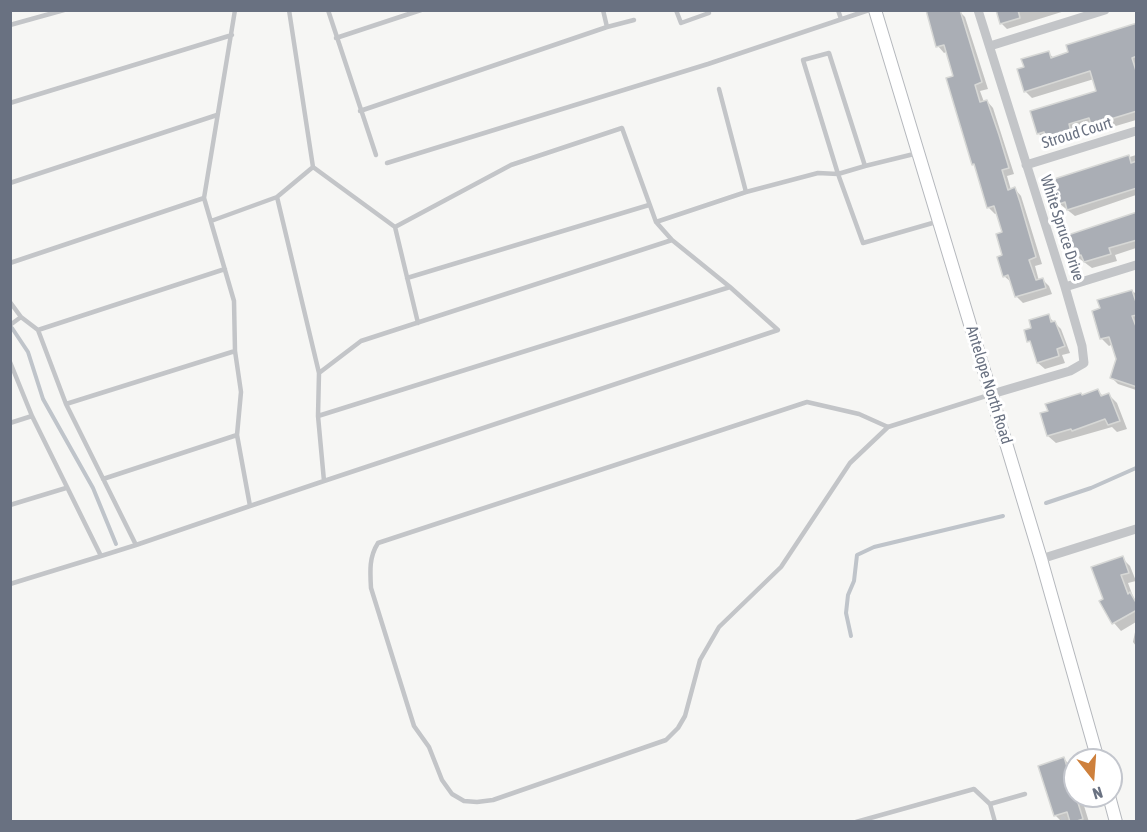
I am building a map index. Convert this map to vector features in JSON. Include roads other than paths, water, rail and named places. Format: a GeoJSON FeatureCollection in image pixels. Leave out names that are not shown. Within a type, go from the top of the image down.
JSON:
{"type":"FeatureCollection","features":[{"type":"Feature","properties":{"kind":"main road","name":"Antelope North Road"},"geometry":{"type":"LineString","coordinates":[[875,10],[992,394],[1095,748]]}},
{"type":"Feature","properties":{"kind":"street","name":"White Spruce Drive"},"geometry":{"type":"LineString","coordinates":[[978,10],[1065,287],[1082,346],[1083,363],[1070,370],[992,394]]}},
{"type":"Feature","properties":{"kind":"street"},"geometry":{"type":"LineString","coordinates":[[990,46],[1105,10]]}},
{"type":"Feature","properties":{"kind":"street","name":"Stroud Court"},"geometry":{"type":"LineString","coordinates":[[1026,165],[1137,130]]}},
{"type":"Feature","properties":{"kind":"street"},"geometry":{"type":"LineString","coordinates":[[1065,287],[1137,265]]}},
{"type":"Feature","properties":{"kind":"street"},"geometry":{"type":"LineString","coordinates":[[1041,559],[1135,530],[1137,541]]}},
{"type":"Feature","properties":{"kind":"lane"},"geometry":{"type":"LineString","coordinates":[[10,25],[64,10]]}},
{"type":"Feature","properties":{"kind":"lane"},"geometry":{"type":"LineString","coordinates":[[235,10],[204,198],[234,301],[235,351],[241,392],[237,435],[250,506]]}},
{"type":"Feature","properties":{"kind":"lane"},"geometry":{"type":"LineString","coordinates":[[289,10],[313,167],[395,227],[418,323]]}},
{"type":"Feature","properties":{"kind":"lane"},"geometry":{"type":"LineString","coordinates":[[328,10],[376,154]]}},
{"type":"Feature","properties":{"kind":"lane"},"geometry":{"type":"LineString","coordinates":[[336,38],[421,10]]}},
{"type":"Feature","properties":{"kind":"lane"},"geometry":{"type":"LineString","coordinates":[[603,10],[608,27]]}},
{"type":"Feature","properties":{"kind":"lane"},"geometry":{"type":"LineString","coordinates":[[676,10],[681,23],[709,14],[708,10]]}},
{"type":"Feature","properties":{"kind":"lane"},"geometry":{"type":"LineString","coordinates":[[838,10],[841,19]]}},
{"type":"Feature","properties":{"kind":"lane"},"geometry":{"type":"LineString","coordinates":[[387,163],[708,64],[869,10]]}},
{"type":"Feature","properties":{"kind":"lane"},"geometry":{"type":"LineString","coordinates":[[360,111],[634,20]]}},
{"type":"Feature","properties":{"kind":"lane"},"geometry":{"type":"LineString","coordinates":[[10,103],[232,35]]}},
{"type":"Feature","properties":{"kind":"lane"},"geometry":{"type":"LineString","coordinates":[[865,166],[829,53],[803,60],[838,174],[863,243],[939,221]]}},
{"type":"Feature","properties":{"kind":"lane"},"geometry":{"type":"LineString","coordinates":[[719,89],[746,192]]}},
{"type":"Feature","properties":{"kind":"lane"},"geometry":{"type":"LineString","coordinates":[[10,183],[217,116]]}},
{"type":"Feature","properties":{"kind":"lane"},"geometry":{"type":"LineString","coordinates":[[10,584],[136,545],[778,330],[672,240],[656,222],[622,128],[511,165],[395,227]]}},
{"type":"Feature","properties":{"kind":"lane"},"geometry":{"type":"LineString","coordinates":[[656,222],[746,192],[818,173],[838,174],[918,153]]}},
{"type":"Feature","properties":{"kind":"lane"},"geometry":{"type":"LineString","coordinates":[[211,221],[277,197],[313,167]]}},
{"type":"Feature","properties":{"kind":"lane"},"geometry":{"type":"LineString","coordinates":[[277,197],[319,373],[318,416],[324,481]]}},
{"type":"Feature","properties":{"kind":"lane"},"geometry":{"type":"LineString","coordinates":[[10,263],[204,198]]}},
{"type":"Feature","properties":{"kind":"lane"},"geometry":{"type":"LineString","coordinates":[[407,278],[649,205]]}},
{"type":"Feature","properties":{"kind":"lane"},"geometry":{"type":"LineString","coordinates":[[319,373],[361,341],[672,240]]}},
{"type":"Feature","properties":{"kind":"lane"},"geometry":{"type":"LineString","coordinates":[[38,330],[225,269]]}},
{"type":"Feature","properties":{"kind":"lane"},"geometry":{"type":"LineString","coordinates":[[318,416],[730,287]]}},
{"type":"Feature","properties":{"kind":"lane"},"geometry":{"type":"LineString","coordinates":[[10,302],[21,317],[38,330],[66,404],[136,545]]}},
{"type":"Feature","properties":{"kind":"lane"},"geometry":{"type":"LineString","coordinates":[[10,325],[21,317]]}},
{"type":"Feature","properties":{"kind":"lane"},"geometry":{"type":"LineString","coordinates":[[66,404],[235,351]]}},
{"type":"Feature","properties":{"kind":"lane"},"geometry":{"type":"LineString","coordinates":[[10,362],[32,416],[101,556]]}},
{"type":"Feature","properties":{"kind":"lane"},"geometry":{"type":"LineString","coordinates":[[888,427],[859,414],[807,402],[378,543],[373,551],[370,568],[371,588],[414,726],[429,747],[442,780],[452,794],[464,801],[493,800],[666,740],[678,728],[685,716],[700,660],[719,627],[781,567],[850,463],[888,427],[992,394]]}},
{"type":"Feature","properties":{"kind":"lane"},"geometry":{"type":"LineString","coordinates":[[10,423],[32,416]]}},
{"type":"Feature","properties":{"kind":"lane"},"geometry":{"type":"LineString","coordinates":[[103,478],[237,435]]}},
{"type":"Feature","properties":{"kind":"lane"},"geometry":{"type":"LineString","coordinates":[[10,505],[66,488]]}},
{"type":"Feature","properties":{"kind":"lane"},"geometry":{"type":"LineString","coordinates":[[855,822],[974,789],[990,804],[995,822]]}},
{"type":"Feature","properties":{"kind":"lane"},"geometry":{"type":"LineString","coordinates":[[990,804],[1025,794]]}},
{"type":"Feature","properties":{"kind":"waterway"},"geometry":{"type":"LineString","coordinates":[[12,328],[28,352],[43,399],[93,488],[116,544]]}},
{"type":"Feature","properties":{"kind":"waterway"},"geometry":{"type":"LineString","coordinates":[[1046,503],[1091,488],[1136,468]]}},
{"type":"Feature","properties":{"kind":"waterway"},"geometry":{"type":"LineString","coordinates":[[851,636],[846,613],[848,595],[854,581],[857,555],[874,547],[1003,516]]}}]}
